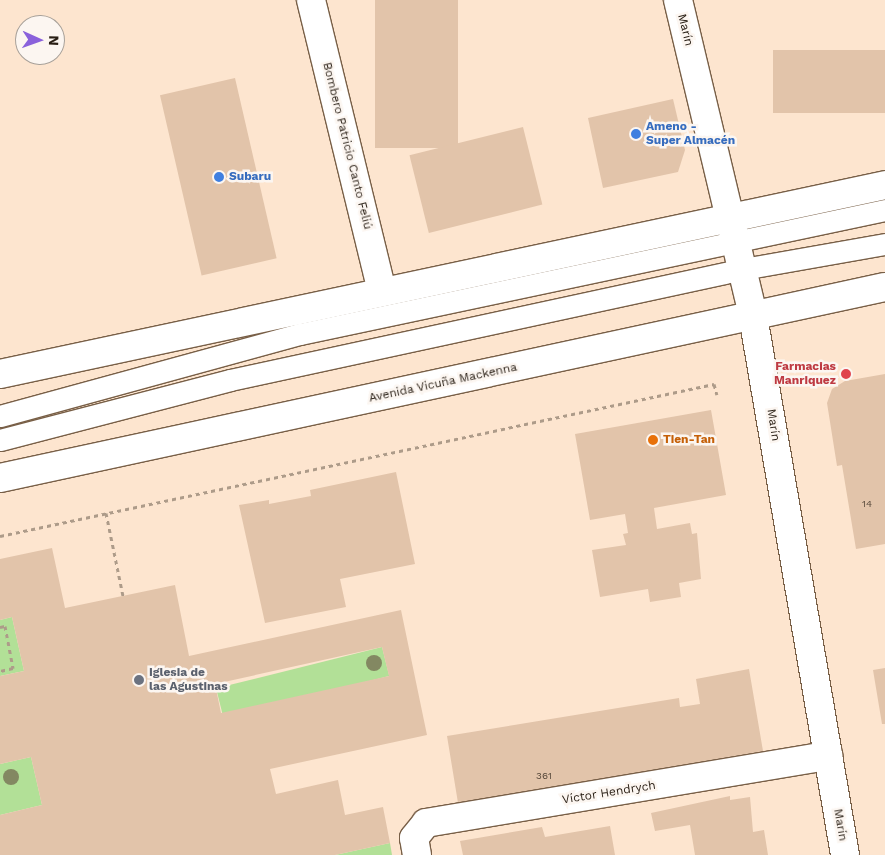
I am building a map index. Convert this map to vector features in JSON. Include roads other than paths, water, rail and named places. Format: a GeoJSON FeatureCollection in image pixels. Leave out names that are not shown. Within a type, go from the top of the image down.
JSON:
{"type":"FeatureCollection","features":[{"type":"Feature","properties":{"kind":"main road","name":"Bombero Patricio Canto Feliú"},"geometry":{"type":"LineString","coordinates":[[311,0],[382,292]]}},
{"type":"Feature","properties":{"kind":"main road","name":"Marín"},"geometry":{"type":"LineString","coordinates":[[678,0],[753,316],[845,855]]}},
{"type":"Feature","properties":{"kind":"main road"},"geometry":{"type":"LineString","coordinates":[[0,374],[382,292],[733,230],[885,185]]}},
{"type":"Feature","properties":{"kind":"main road","name":"Avenida Vicuña Mackenna"},"geometry":{"type":"LineString","coordinates":[[0,478],[885,287]]}},
{"type":"Feature","properties":{"kind":"main road","name":"Víctor Hendrych"},"geometry":{"type":"LineString","coordinates":[[417,855],[414,838],[426,823],[828,756]]}},
{"type":"Feature","properties":{"kind":"lane"},"geometry":{"type":"LineString","coordinates":[[0,416],[300,334],[733,230],[885,210]]}},
{"type":"Feature","properties":{"kind":"lane"},"geometry":{"type":"LineString","coordinates":[[0,440],[230,380],[743,269],[885,244]]}},
{"type":"Feature","properties":{"kind":"place","name":"Ameno - Super Almacén"},"geometry":{"type":"Point","coordinates":[636,134]}},
{"type":"Feature","properties":{"kind":"place","name":"Subaru"},"geometry":{"type":"Point","coordinates":[219,177]}},
{"type":"Feature","properties":{"kind":"place","name":"Farmacias Manriquez"},"geometry":{"type":"Point","coordinates":[846,374]}},
{"type":"Feature","properties":{"kind":"place","name":"Tien-Tan"},"geometry":{"type":"Point","coordinates":[653,440]}},
{"type":"Feature","properties":{"kind":"place","name":"Iglesia de las Agustinas"},"geometry":{"type":"Point","coordinates":[139,680]}}]}
